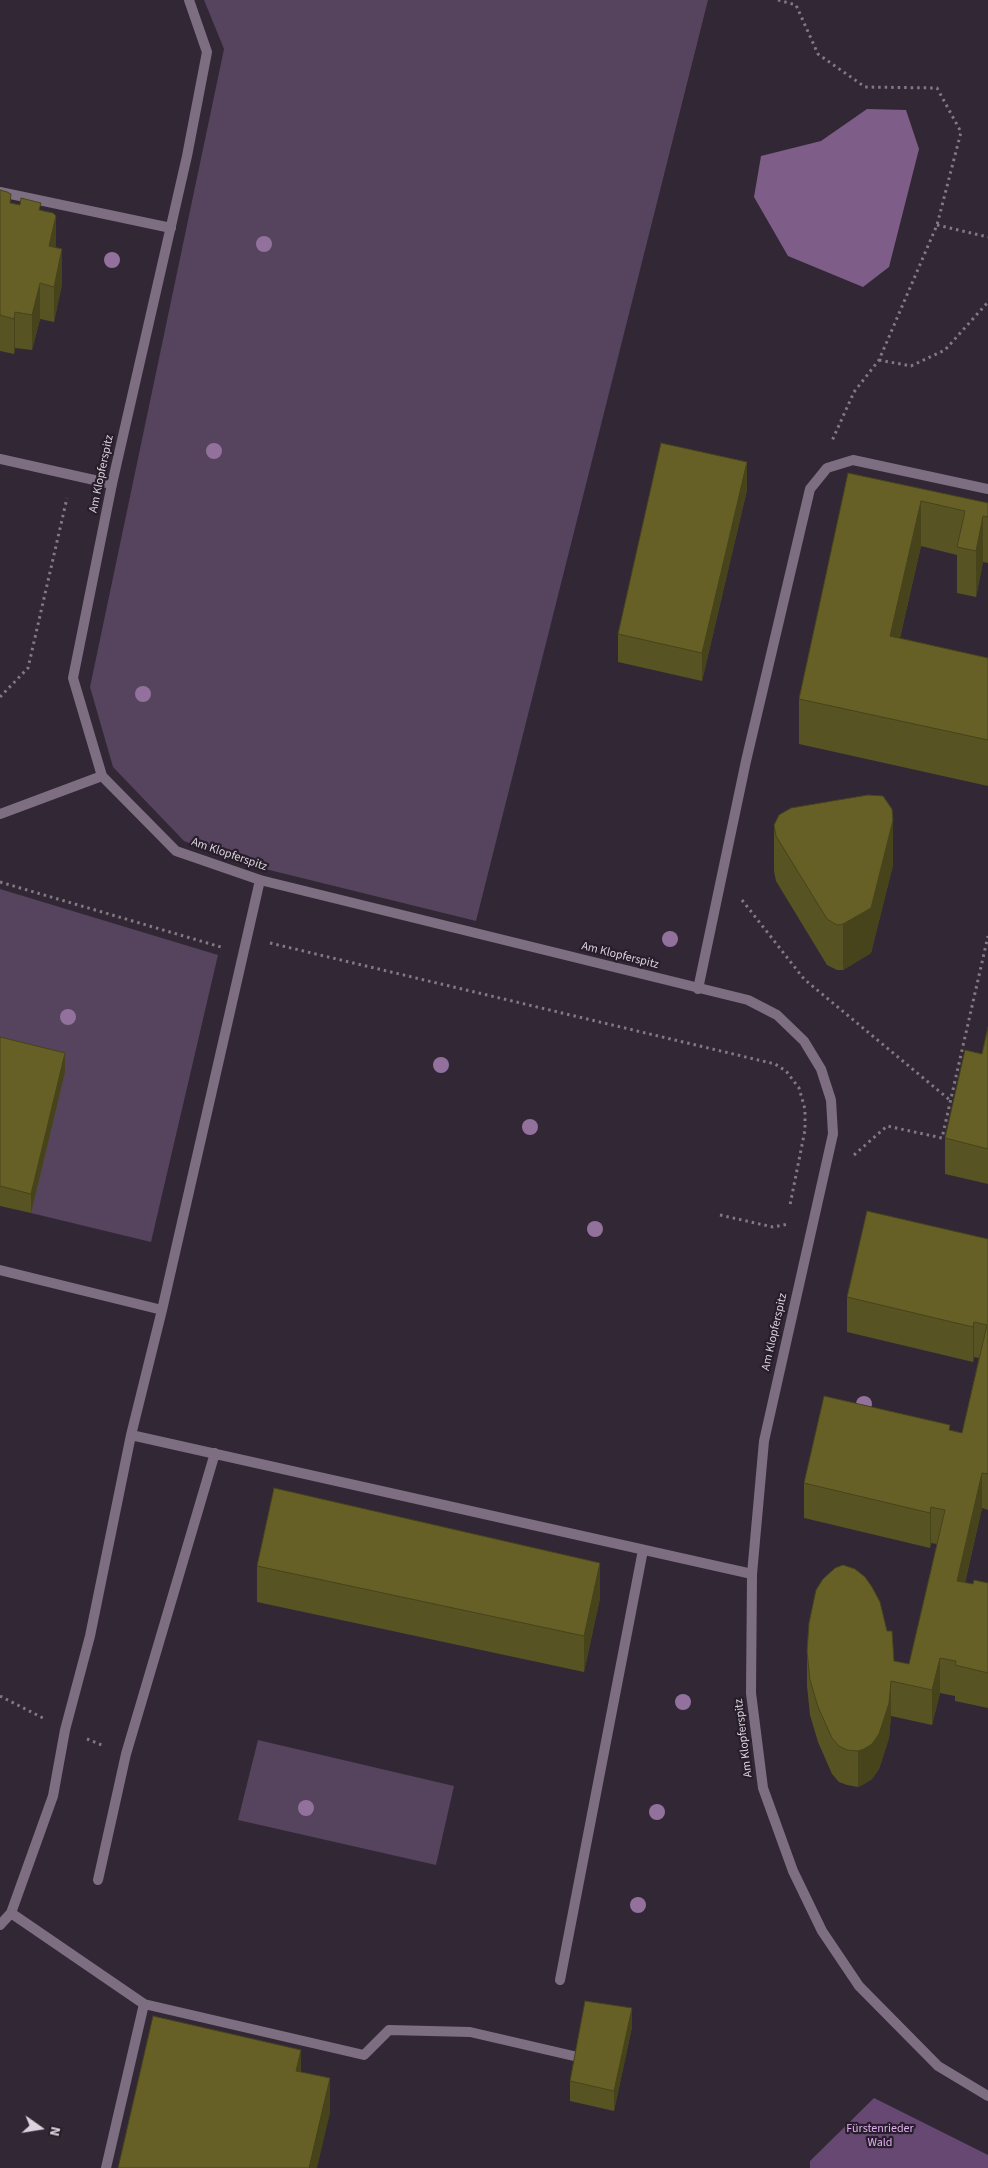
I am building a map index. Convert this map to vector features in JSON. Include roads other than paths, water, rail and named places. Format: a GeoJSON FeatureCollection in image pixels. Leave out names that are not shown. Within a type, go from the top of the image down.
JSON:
{"type":"FeatureCollection","features":[{"type":"Feature","properties":{"kind":"street","name":"Am Klopferspitz"},"geometry":{"type":"LineString","coordinates":[[189,0],[207,52],[171,228],[112,484],[73,678],[102,776],[176,851],[260,880],[748,1000],[777,1016],[804,1041],[822,1069],[831,1100],[833,1134],[764,1441],[752,1574],[751,1693],[763,1788],[793,1871],[822,1931],[859,1986],[938,2066],[988,2096]]}},
{"type":"Feature","properties":{"kind":"street"},"geometry":{"type":"LineString","coordinates":[[0,192],[171,228]]}},
{"type":"Feature","properties":{"kind":"street"},"geometry":{"type":"LineString","coordinates":[[0,459],[112,484]]}},
{"type":"Feature","properties":{"kind":"street"},"geometry":{"type":"LineString","coordinates":[[698,989],[746,761],[810,489],[827,468],[853,460],[988,489]]}},
{"type":"Feature","properties":{"kind":"street"},"geometry":{"type":"LineString","coordinates":[[0,814],[102,776]]}},
{"type":"Feature","properties":{"kind":"street"},"geometry":{"type":"LineString","coordinates":[[0,1925],[11,1914],[53,1796],[65,1730],[90,1636],[131,1434],[162,1310],[260,880]]}},
{"type":"Feature","properties":{"kind":"street"},"geometry":{"type":"LineString","coordinates":[[0,1270],[162,1310]]}},
{"type":"Feature","properties":{"kind":"street"},"geometry":{"type":"LineString","coordinates":[[131,1434],[752,1574]]}},
{"type":"Feature","properties":{"kind":"street"},"geometry":{"type":"LineString","coordinates":[[98,1880],[126,1754],[215,1453]]}},
{"type":"Feature","properties":{"kind":"street"},"geometry":{"type":"LineString","coordinates":[[560,1980],[643,1550]]}},
{"type":"Feature","properties":{"kind":"street"},"geometry":{"type":"LineString","coordinates":[[11,1914],[144,2004],[364,2055],[388,2030],[470,2032],[578,2057]]}},
{"type":"Feature","properties":{"kind":"street"},"geometry":{"type":"LineString","coordinates":[[106,2168],[144,2004]]}},
{"type":"Feature","properties":{"kind":"park label","name":"Fürstenrieder Wald"},"geometry":{"type":"Point","coordinates":[880,2136]}}]}
